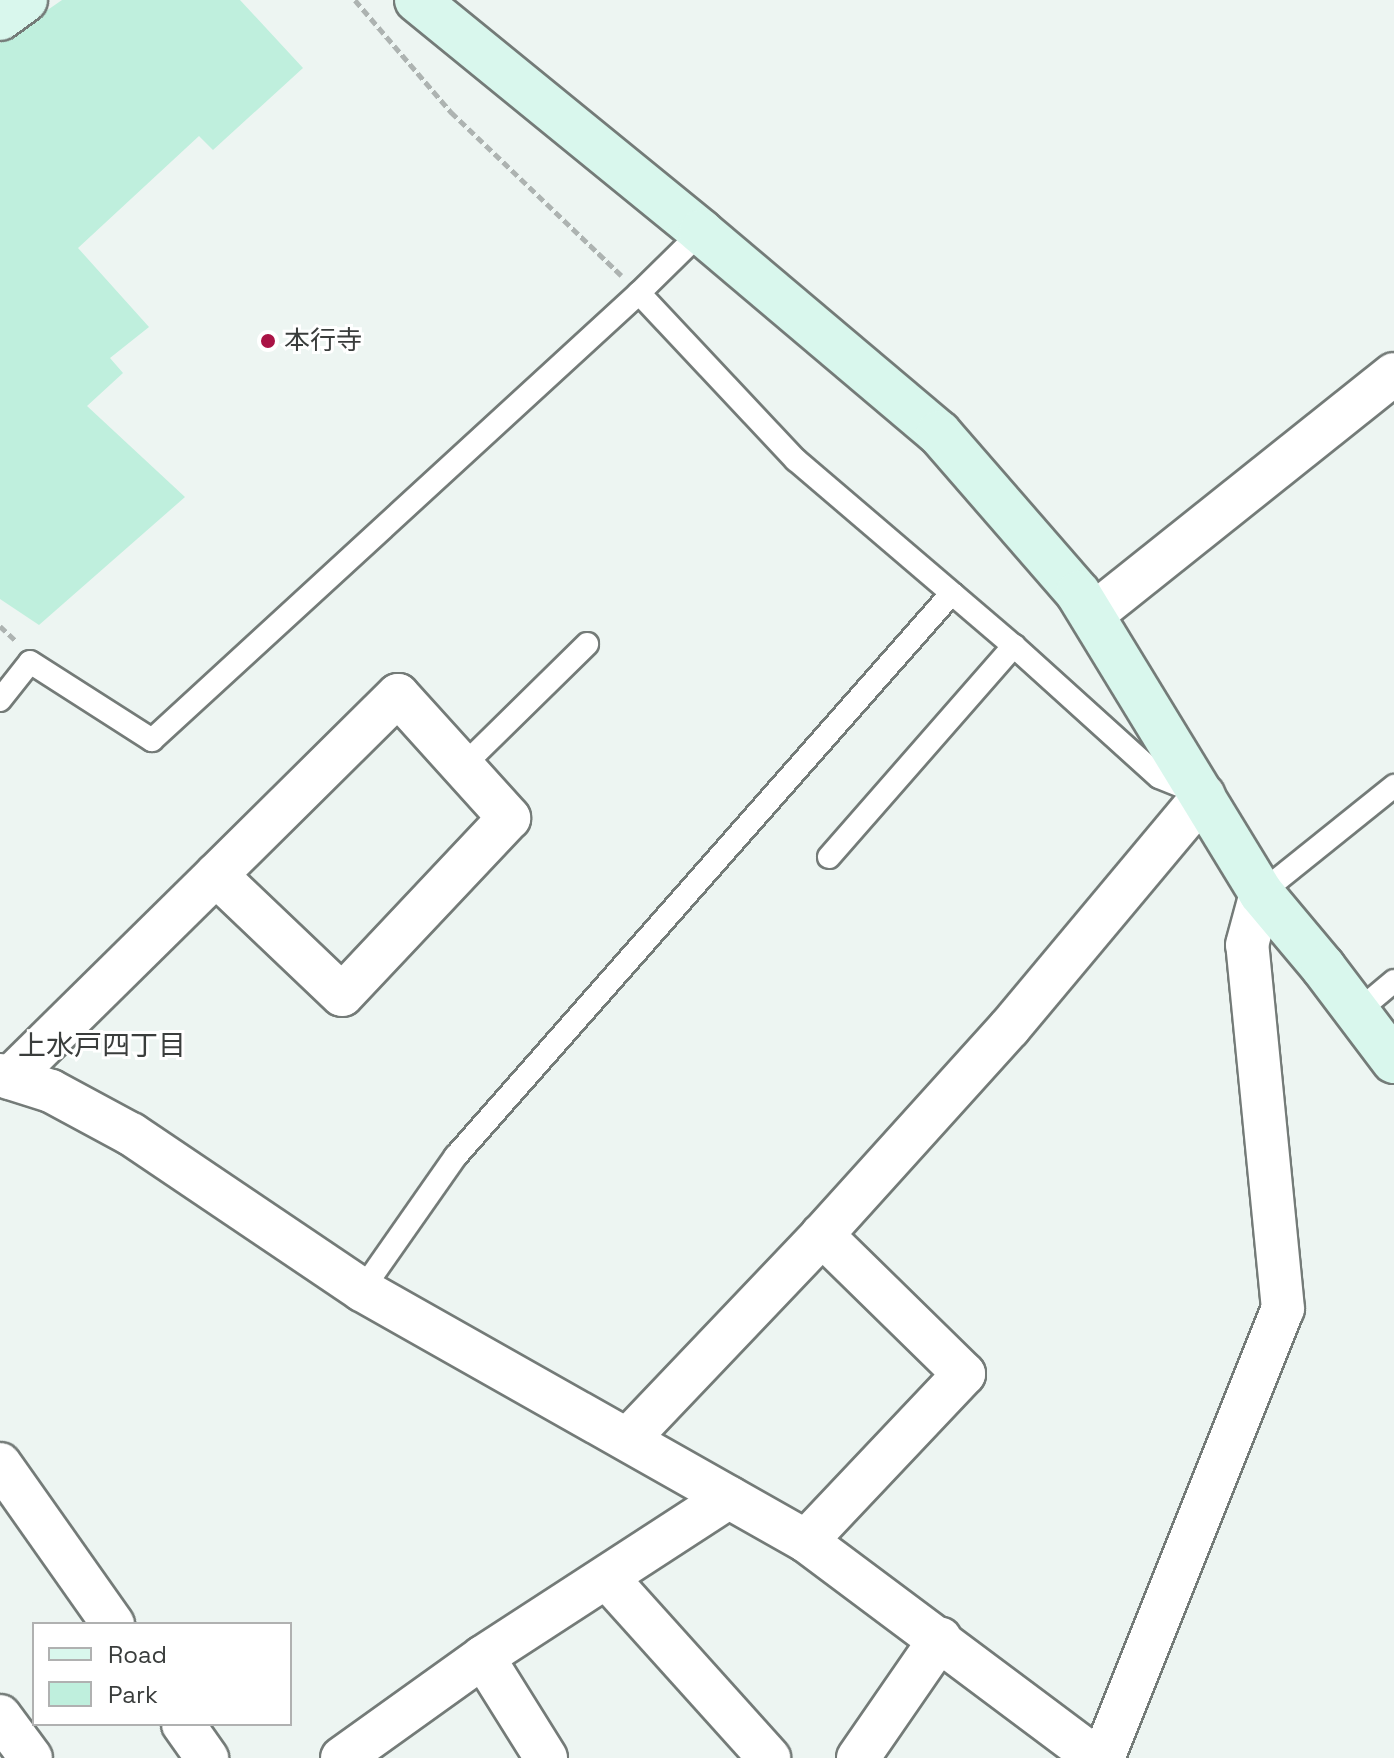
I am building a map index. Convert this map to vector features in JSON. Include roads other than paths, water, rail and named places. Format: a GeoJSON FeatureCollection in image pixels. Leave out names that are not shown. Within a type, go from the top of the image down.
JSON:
{"type":"FeatureCollection","features":[{"type":"Feature","properties":{"kind":"street"},"geometry":{"type":"LineString","coordinates":[[0,18],[25,0]]}},
{"type":"Feature","properties":{"kind":"street"},"geometry":{"type":"LineString","coordinates":[[417,0],[701,232],[939,433],[1078,593],[1261,893],[1394,1061]]}},
{"type":"Feature","properties":{"kind":"street"},"geometry":{"type":"LineString","coordinates":[[1092,615],[1394,374]]}},
{"type":"Feature","properties":{"kind":"street"},"geometry":{"type":"LineString","coordinates":[[216,875],[342,995],[509,818],[398,695],[216,875],[5,1076],[51,1091],[131,1134],[362,1290],[806,1541],[1096,1758]]}},
{"type":"Feature","properties":{"kind":"street"},"geometry":{"type":"LineString","coordinates":[[628,1439],[822,1235],[1010,1027],[1204,795]]}},
{"type":"Feature","properties":{"kind":"street"},"geometry":{"type":"LineString","coordinates":[[1103,1758],[1283,1309],[1247,945],[1261,893]]}},
{"type":"Feature","properties":{"kind":"street"},"geometry":{"type":"LineString","coordinates":[[806,1541],[964,1374],[822,1235]]}},
{"type":"Feature","properties":{"kind":"street"},"geometry":{"type":"LineString","coordinates":[[0,1464],[112,1622]]}},
{"type":"Feature","properties":{"kind":"street"},"geometry":{"type":"LineString","coordinates":[[342,1758],[483,1657],[608,1579],[729,1497]]}},
{"type":"Feature","properties":{"kind":"street"},"geometry":{"type":"LineString","coordinates":[[608,1579],[769,1758]]}},
{"type":"Feature","properties":{"kind":"street"},"geometry":{"type":"LineString","coordinates":[[858,1758],[940,1639]]}},
{"type":"Feature","properties":{"kind":"street"},"geometry":{"type":"LineString","coordinates":[[483,1657],[546,1758]]}},
{"type":"Feature","properties":{"kind":"street"},"geometry":{"type":"LineString","coordinates":[[0,1716],[31,1758]]}},
{"type":"Feature","properties":{"kind":"street"},"geometry":{"type":"LineString","coordinates":[[184,1726],[207,1758]]}},
{"type":"Feature","properties":{"kind":"lane"},"geometry":{"type":"LineString","coordinates":[[0,700],[30,662],[152,740],[639,293],[701,232]]}},
{"type":"Feature","properties":{"kind":"lane"},"geometry":{"type":"LineString","coordinates":[[639,293],[796,460],[1014,646],[1159,777],[1204,795]]}},
{"type":"Feature","properties":{"kind":"lane"},"geometry":{"type":"LineString","coordinates":[[362,1290],[456,1156],[952,593]]}},
{"type":"Feature","properties":{"kind":"lane"},"geometry":{"type":"LineString","coordinates":[[463,766],[587,644]]}},
{"type":"Feature","properties":{"kind":"lane"},"geometry":{"type":"LineString","coordinates":[[829,857],[1014,646]]}},
{"type":"Feature","properties":{"kind":"lane"},"geometry":{"type":"LineString","coordinates":[[1261,893],[1394,786]]}},
{"type":"Feature","properties":{"kind":"lane"},"geometry":{"type":"LineString","coordinates":[[1357,1012],[1394,981]]}},
{"type":"Feature","properties":{"kind":"place","name":"本行寺"},"geometry":{"type":"Point","coordinates":[268,341]}},
{"type":"Feature","properties":{"kind":"district","name":"上水戸四丁目"},"geometry":{"type":"Point","coordinates":[102,1045]}}]}
